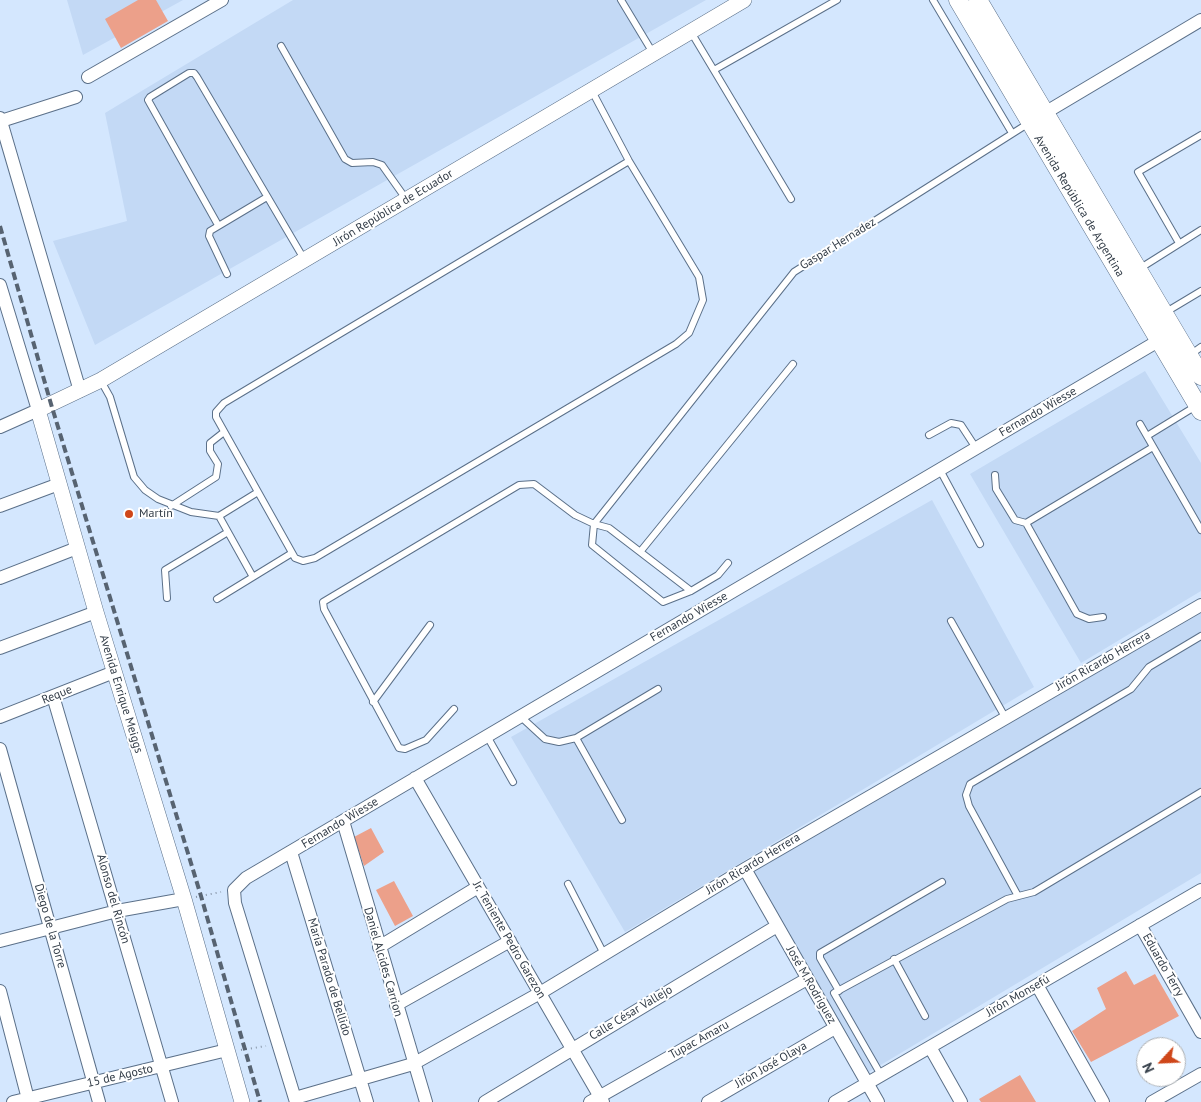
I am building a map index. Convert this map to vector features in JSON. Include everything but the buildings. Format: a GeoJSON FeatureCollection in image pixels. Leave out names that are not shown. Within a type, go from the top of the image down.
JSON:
{"type":"FeatureCollection","features":[{"type":"Feature","properties":{"kind":"main road","name":"Avenida República de Argentina"},"geometry":{"type":"LineString","coordinates":[[958,0],[1199,408]]}},
{"type":"Feature","properties":{"kind":"main road","name":"Avenida República de Argentina"},"geometry":{"type":"LineString","coordinates":[[978,0],[1175,332],[1195,351],[1201,376]]}},
{"type":"Feature","properties":{"kind":"street"},"geometry":{"type":"LineString","coordinates":[[88,77],[222,0]]}},
{"type":"Feature","properties":{"kind":"street","name":"Jirón República de Ecuador"},"geometry":{"type":"LineString","coordinates":[[38,410],[101,380],[592,91],[738,2]]}},
{"type":"Feature","properties":{"kind":"street","name":"Gaspar Hernadez"},"geometry":{"type":"LineString","coordinates":[[1029,123],[1201,20]]}},
{"type":"Feature","properties":{"kind":"street"},"geometry":{"type":"LineString","coordinates":[[76,97],[0,119],[80,391]]}},
{"type":"Feature","properties":{"kind":"street","name":"Avenida Enrique Meiggs"},"geometry":{"type":"LineString","coordinates":[[0,285],[4,312],[38,410],[96,612],[184,899],[242,1102]]}},
{"type":"Feature","properties":{"kind":"street","name":"Fernando Wiesse"},"geometry":{"type":"LineString","coordinates":[[234,890],[246,878],[1175,332]]}},
{"type":"Feature","properties":{"kind":"street"},"geometry":{"type":"LineString","coordinates":[[0,427],[38,410]]}},
{"type":"Feature","properties":{"kind":"street"},"geometry":{"type":"LineString","coordinates":[[0,506],[59,484]]}},
{"type":"Feature","properties":{"kind":"street"},"geometry":{"type":"LineString","coordinates":[[0,578],[78,548]]}},
{"type":"Feature","properties":{"kind":"street","name":"Jirón Ricardo Herrera"},"geometry":{"type":"LineString","coordinates":[[296,1100],[413,1064],[540,993],[745,868],[1201,605]]}},
{"type":"Feature","properties":{"kind":"street"},"geometry":{"type":"LineString","coordinates":[[0,648],[96,612]]}},
{"type":"Feature","properties":{"kind":"street","name":"Reque"},"geometry":{"type":"LineString","coordinates":[[0,717],[114,672]]}},
{"type":"Feature","properties":{"kind":"street","name":"Alonso del Rincón"},"geometry":{"type":"LineString","coordinates":[[53,696],[172,1102]]}},
{"type":"Feature","properties":{"kind":"street","name":"Diego de la Torre"},"geometry":{"type":"LineString","coordinates":[[0,750],[99,1102]]}},
{"type":"Feature","properties":{"kind":"street","name":"Jr. Teniente Pedro Garezon"},"geometry":{"type":"LineString","coordinates":[[415,778],[572,1048],[598,1100]]}},
{"type":"Feature","properties":{"kind":"street","name":"Daniel Alcides Carrion"},"geometry":{"type":"LineString","coordinates":[[343,821],[413,1064],[426,1102]]}},
{"type":"Feature","properties":{"kind":"street","name":"María Parado de Bellido"},"geometry":{"type":"LineString","coordinates":[[291,852],[367,1102]]}},
{"type":"Feature","properties":{"kind":"street","name":"José M.Rodriguez"},"geometry":{"type":"LineString","coordinates":[[745,868],[878,1102]]}},
{"type":"Feature","properties":{"kind":"street"},"geometry":{"type":"LineString","coordinates":[[379,947],[478,887]]}},
{"type":"Feature","properties":{"kind":"street"},"geometry":{"type":"LineString","coordinates":[[234,890],[235,903],[296,1100]]}},
{"type":"Feature","properties":{"kind":"street","name":"Jirón Monsefú"},"geometry":{"type":"LineString","coordinates":[[835,1102],[1201,890]]}},
{"type":"Feature","properties":{"kind":"street"},"geometry":{"type":"LineString","coordinates":[[0,941],[117,911],[184,899]]}},
{"type":"Feature","properties":{"kind":"street","name":"Eduardo Terry"},"geometry":{"type":"LineString","coordinates":[[1140,925],[1201,1032]]}},
{"type":"Feature","properties":{"kind":"street","name":"Calle César Vallejo"},"geometry":{"type":"LineString","coordinates":[[485,1102],[777,926]]}},
{"type":"Feature","properties":{"kind":"street"},"geometry":{"type":"LineString","coordinates":[[396,1006],[510,941]]}},
{"type":"Feature","properties":{"kind":"street","name":"Tupac Amaru"},"geometry":{"type":"LineString","coordinates":[[598,1100],[808,979]]}},
{"type":"Feature","properties":{"kind":"street"},"geometry":{"type":"LineString","coordinates":[[1037,985],[1103,1102]]}},
{"type":"Feature","properties":{"kind":"street"},"geometry":{"type":"LineString","coordinates":[[0,991],[28,1099]]}},
{"type":"Feature","properties":{"kind":"street","name":"Jirón José Olaya"},"geometry":{"type":"LineString","coordinates":[[708,1102],[835,1028]]}},
{"type":"Feature","properties":{"kind":"street"},"geometry":{"type":"LineString","coordinates":[[930,1047],[961,1102]]}},
{"type":"Feature","properties":{"kind":"street","name":"15 de Agosto"},"geometry":{"type":"LineString","coordinates":[[12,1102],[227,1050]]}},
{"type":"Feature","properties":{"kind":"street"},"geometry":{"type":"LineString","coordinates":[[1152,1102],[1201,1074]]}},
{"type":"Feature","properties":{"kind":"lane"},"geometry":{"type":"LineString","coordinates":[[621,0],[653,54]]}},
{"type":"Feature","properties":{"kind":"lane"},"geometry":{"type":"LineString","coordinates":[[714,70],[837,0]]}},
{"type":"Feature","properties":{"kind":"lane"},"geometry":{"type":"LineString","coordinates":[[933,0],[1012,133]]}},
{"type":"Feature","properties":{"kind":"lane"},"geometry":{"type":"LineString","coordinates":[[690,32],[791,199]]}},
{"type":"Feature","properties":{"kind":"lane"},"geometry":{"type":"LineString","coordinates":[[281,46],[345,159],[352,163],[373,162],[382,165],[406,200]]}},
{"type":"Feature","properties":{"kind":"lane"},"geometry":{"type":"LineString","coordinates":[[218,225],[148,100],[150,96],[189,73],[194,73],[197,77],[305,261]]}},
{"type":"Feature","properties":{"kind":"lane"},"geometry":{"type":"LineString","coordinates":[[592,91],[629,161],[699,277],[703,300],[689,333],[676,344],[314,558],[304,561],[295,558],[224,432],[216,417],[216,412],[224,403],[629,161]]}},
{"type":"Feature","properties":{"kind":"lane","name":"Gaspar Hernadez"},"geometry":{"type":"LineString","coordinates":[[594,524],[794,272],[1029,123]]}},
{"type":"Feature","properties":{"kind":"lane"},"geometry":{"type":"LineString","coordinates":[[1179,243],[1138,172],[1201,135]]}},
{"type":"Feature","properties":{"kind":"lane"},"geometry":{"type":"LineString","coordinates":[[227,274],[209,236],[210,231],[267,197]]}},
{"type":"Feature","properties":{"kind":"lane"},"geometry":{"type":"LineString","coordinates":[[1138,270],[1201,230]]}},
{"type":"Feature","properties":{"kind":"lane"},"geometry":{"type":"LineString","coordinates":[[1164,313],[1201,291]]}},
{"type":"Feature","properties":{"kind":"lane"},"geometry":{"type":"LineString","coordinates":[[640,552],[793,364]]}},
{"type":"Feature","properties":{"kind":"lane"},"geometry":{"type":"LineString","coordinates":[[101,380],[110,397],[134,476],[145,490],[171,506],[190,512],[219,516],[258,492]]}},
{"type":"Feature","properties":{"kind":"lane"},"geometry":{"type":"LineString","coordinates":[[1146,436],[1199,408]]}},
{"type":"Feature","properties":{"kind":"lane"},"geometry":{"type":"LineString","coordinates":[[929,435],[951,423],[961,425],[976,448]]}},
{"type":"Feature","properties":{"kind":"lane"},"geometry":{"type":"LineString","coordinates":[[1140,424],[1201,530]]}},
{"type":"Feature","properties":{"kind":"lane"},"geometry":{"type":"LineString","coordinates":[[171,506],[216,476],[219,470],[218,464],[210,451],[210,443],[224,432]]}},
{"type":"Feature","properties":{"kind":"lane"},"geometry":{"type":"LineString","coordinates":[[1026,523],[1153,447]]}},
{"type":"Feature","properties":{"kind":"lane"},"geometry":{"type":"LineString","coordinates":[[940,470],[980,544]]}},
{"type":"Feature","properties":{"kind":"lane"},"geometry":{"type":"LineString","coordinates":[[995,475],[996,489],[1015,520],[1026,523],[1077,614],[1089,619],[1103,617]]}},
{"type":"Feature","properties":{"kind":"lane"},"geometry":{"type":"LineString","coordinates":[[454,709],[426,740],[402,749],[399,748],[372,702],[324,609],[323,602],[519,484],[534,484],[575,514],[594,524],[609,528],[691,591]]}},
{"type":"Feature","properties":{"kind":"lane"},"geometry":{"type":"LineString","coordinates":[[219,516],[253,577]]}},
{"type":"Feature","properties":{"kind":"lane"},"geometry":{"type":"LineString","coordinates":[[594,524],[592,545],[663,602],[669,602],[718,575],[728,563]]}},
{"type":"Feature","properties":{"kind":"lane"},"geometry":{"type":"LineString","coordinates":[[167,598],[165,570],[228,532]]}},
{"type":"Feature","properties":{"kind":"lane"},"geometry":{"type":"LineString","coordinates":[[217,598],[292,553]]}},
{"type":"Feature","properties":{"kind":"lane"},"geometry":{"type":"LineString","coordinates":[[951,621],[1005,717]]}},
{"type":"Feature","properties":{"kind":"lane"},"geometry":{"type":"LineString","coordinates":[[372,702],[430,626]]}},
{"type":"Feature","properties":{"kind":"lane"},"geometry":{"type":"LineString","coordinates":[[1018,896],[969,806],[966,796],[970,784],[1132,690],[1149,667],[1201,636]]}},
{"type":"Feature","properties":{"kind":"lane"},"geometry":{"type":"LineString","coordinates":[[520,716],[545,739],[559,742],[576,738],[658,689]]}},
{"type":"Feature","properties":{"kind":"lane"},"geometry":{"type":"LineString","coordinates":[[487,736],[513,782]]}},
{"type":"Feature","properties":{"kind":"lane"},"geometry":{"type":"LineString","coordinates":[[576,738],[622,820]]}},
{"type":"Feature","properties":{"kind":"lane"},"geometry":{"type":"LineString","coordinates":[[881,1075],[834,993],[1007,899],[1034,892],[1201,792]]}},
{"type":"Feature","properties":{"kind":"lane"},"geometry":{"type":"LineString","coordinates":[[839,991],[820,958],[820,953],[942,882]]}},
{"type":"Feature","properties":{"kind":"lane"},"geometry":{"type":"LineString","coordinates":[[568,884],[604,954]]}},
{"type":"Feature","properties":{"kind":"lane"},"geometry":{"type":"LineString","coordinates":[[894,959],[925,1016]]}},
{"type":"Feature","properties":{"kind":"path"},"geometry":{"type":"LineString","coordinates":[[201,896],[234,890]]}},
{"type":"Feature","properties":{"kind":"path"},"geometry":{"type":"LineString","coordinates":[[227,1050],[278,1044]]}},
{"type":"Feature","properties":{"kind":"shaded area"},"geometry":{"type":"Polygon","coordinates":[[[67,0],[183,0],[83,55],[67,0]]]}},
{"type":"Feature","properties":{"kind":"shaded area"},"geometry":{"type":"Polygon","coordinates":[[[138,0],[156,0],[168,21],[121,48],[105,19],[138,0]]]}},
{"type":"Feature","properties":{"kind":"shaded area"},"geometry":{"type":"Polygon","coordinates":[[[293,0],[706,0],[95,345],[53,241],[127,221],[105,113],[293,0]]]}},
{"type":"Feature","properties":{"kind":"shaded area"},"geometry":{"type":"Polygon","coordinates":[[[1145,371],[1201,463],[1201,591],[1081,663],[970,474],[1145,371]]]}},
{"type":"Feature","properties":{"kind":"shaded area"},"geometry":{"type":"Polygon","coordinates":[[[932,500],[1034,687],[625,932],[511,737],[932,500]]]}},
{"type":"Feature","properties":{"kind":"shaded area"},"geometry":{"type":"Polygon","coordinates":[[[1201,613],[1201,873],[869,1072],[753,871],[1201,613]]]}},
{"type":"Feature","properties":{"kind":"shaded area"},"geometry":{"type":"Polygon","coordinates":[[[371,828],[384,852],[364,866],[354,837],[371,828]]]}},
{"type":"Feature","properties":{"kind":"shaded area"},"geometry":{"type":"Polygon","coordinates":[[[394,881],[413,916],[395,926],[376,890],[394,881]]]}},
{"type":"Feature","properties":{"kind":"shaded area"},"geometry":{"type":"Polygon","coordinates":[[[1126,971],[1134,985],[1155,974],[1179,1016],[1091,1062],[1072,1031],[1106,1009],[1097,988],[1126,971]]]}},
{"type":"Feature","properties":{"kind":"shaded area"},"geometry":{"type":"Polygon","coordinates":[[[1020,1075],[1036,1102],[981,1102],[979,1099],[1020,1075]]]}},
{"type":"Feature","properties":{"kind":"railway"},"geometry":{"type":"LineString","coordinates":[[0,226],[51,404],[201,896],[260,1102]]}},
{"type":"Feature","properties":{"kind":"place","name":"Martín"},"geometry":{"type":"Point","coordinates":[129,514]}}]}
